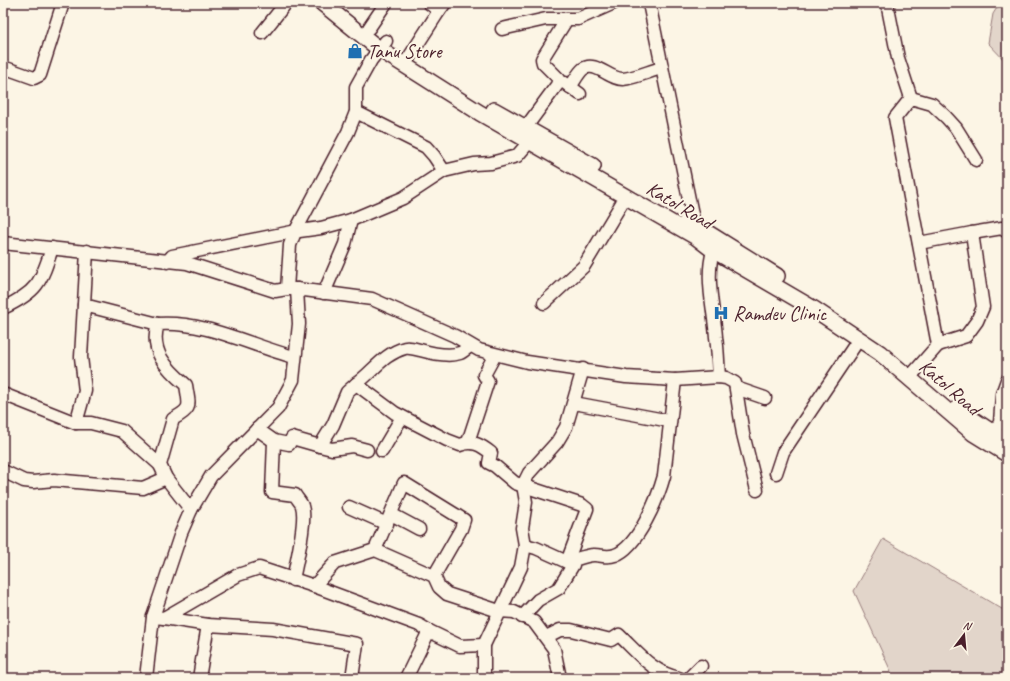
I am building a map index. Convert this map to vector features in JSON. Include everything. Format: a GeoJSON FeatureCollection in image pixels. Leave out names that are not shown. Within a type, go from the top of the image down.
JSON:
{"type":"FeatureCollection","features":[{"type":"Feature","properties":{"kind":"main road","name":"Katol Road"},"geometry":{"type":"LineString","coordinates":[[322,3],[480,113],[530,134],[695,230],[912,374],[957,409],[1007,442]]}},
{"type":"Feature","properties":{"kind":"main road","name":"Katol Road"},"geometry":{"type":"LineString","coordinates":[[336,3],[369,28],[382,45],[408,59],[530,134],[626,196],[695,230]]}},
{"type":"Feature","properties":{"kind":"main road","name":"Katol Road"},"geometry":{"type":"LineString","coordinates":[[716,244],[861,329],[893,351],[912,374],[973,433],[1007,454]]}},
{"type":"Feature","properties":{"kind":"street"},"geometry":{"type":"LineString","coordinates":[[3,67],[34,78],[40,75],[64,3]]}},
{"type":"Feature","properties":{"kind":"street"},"geometry":{"type":"LineString","coordinates":[[262,32],[286,3]]}},
{"type":"Feature","properties":{"kind":"street"},"geometry":{"type":"LineString","coordinates":[[369,28],[386,3]]}},
{"type":"Feature","properties":{"kind":"street"},"geometry":{"type":"LineString","coordinates":[[408,59],[442,7],[429,3]]}},
{"type":"Feature","properties":{"kind":"street"},"geometry":{"type":"LineString","coordinates":[[502,29],[546,19],[578,19],[614,3]]}},
{"type":"Feature","properties":{"kind":"street"},"geometry":{"type":"LineString","coordinates":[[648,3],[695,230]]}},
{"type":"Feature","properties":{"kind":"street"},"geometry":{"type":"LineString","coordinates":[[887,3],[898,58],[911,98]]}},
{"type":"Feature","properties":{"kind":"street"},"geometry":{"type":"LineString","coordinates":[[567,19],[542,59],[543,63],[559,79],[575,90],[583,69],[590,66],[600,69],[612,78],[623,79],[662,68]]}},
{"type":"Feature","properties":{"kind":"street"},"geometry":{"type":"LineString","coordinates":[[146,678],[159,618],[181,533],[191,510],[211,476],[278,408],[293,380],[295,368],[294,356],[299,324],[292,289],[290,245],[295,232],[336,156],[356,112],[356,87],[382,45]]}},
{"type":"Feature","properties":{"kind":"street"},"geometry":{"type":"LineString","coordinates":[[167,262],[172,256],[321,228],[350,220],[403,198],[444,171],[474,164],[505,160],[517,156],[559,79]]}},
{"type":"Feature","properties":{"kind":"street"},"geometry":{"type":"LineString","coordinates":[[911,98],[932,104],[956,128],[976,160]]}},
{"type":"Feature","properties":{"kind":"street"},"geometry":{"type":"LineString","coordinates":[[911,98],[895,118],[938,345]]}},
{"type":"Feature","properties":{"kind":"street"},"geometry":{"type":"LineString","coordinates":[[356,112],[426,147],[444,171]]}},
{"type":"Feature","properties":{"kind":"street"},"geometry":{"type":"LineString","coordinates":[[544,303],[584,266],[626,196]]}},
{"type":"Feature","properties":{"kind":"street"},"geometry":{"type":"LineString","coordinates":[[324,293],[345,244],[350,220]]}},
{"type":"Feature","properties":{"kind":"street"},"geometry":{"type":"LineString","coordinates":[[919,243],[1002,228],[1007,232]]}},
{"type":"Feature","properties":{"kind":"street"},"geometry":{"type":"LineString","coordinates":[[912,374],[938,345],[966,336],[977,321],[983,307],[972,233]]}},
{"type":"Feature","properties":{"kind":"street"},"geometry":{"type":"LineString","coordinates":[[3,243],[187,263],[275,291],[292,289],[372,299],[455,336],[479,350],[527,362],[582,369],[626,377],[675,380],[719,377],[726,378],[735,383],[743,434],[757,490]]}},
{"type":"Feature","properties":{"kind":"street"},"geometry":{"type":"LineString","coordinates":[[716,244],[710,264],[711,296],[719,377]]}},
{"type":"Feature","properties":{"kind":"street"},"geometry":{"type":"LineString","coordinates":[[3,308],[25,298],[44,276],[52,248]]}},
{"type":"Feature","properties":{"kind":"street"},"geometry":{"type":"LineString","coordinates":[[76,423],[85,391],[81,358],[87,251]]}},
{"type":"Feature","properties":{"kind":"street"},"geometry":{"type":"LineString","coordinates":[[84,304],[158,324],[192,325],[225,334],[267,350],[294,356]]}},
{"type":"Feature","properties":{"kind":"street"},"geometry":{"type":"LineString","coordinates":[[158,324],[154,334],[155,347],[172,373],[186,385],[189,405],[185,412],[173,419],[160,465]]}},
{"type":"Feature","properties":{"kind":"street"},"geometry":{"type":"LineString","coordinates":[[776,473],[783,452],[859,339]]}},
{"type":"Feature","properties":{"kind":"street"},"geometry":{"type":"LineString","coordinates":[[320,446],[333,425],[347,392],[371,373],[385,358],[407,348],[449,354],[460,353],[470,346]]}},
{"type":"Feature","properties":{"kind":"street"},"geometry":{"type":"LineString","coordinates":[[468,442],[488,382],[484,376],[495,355]]}},
{"type":"Feature","properties":{"kind":"street"},"geometry":{"type":"LineString","coordinates":[[484,678],[484,645],[521,567],[525,545],[522,528],[526,502],[523,485],[529,473],[560,437],[566,427],[574,403],[582,369]]}},
{"type":"Feature","properties":{"kind":"street"},"geometry":{"type":"LineString","coordinates":[[567,562],[594,555],[604,557],[615,555],[627,548],[636,538],[661,488],[671,426],[670,421],[675,380]]}},
{"type":"Feature","properties":{"kind":"street"},"geometry":{"type":"LineString","coordinates":[[993,432],[1000,423],[1002,394],[1007,380]]}},
{"type":"Feature","properties":{"kind":"street"},"geometry":{"type":"LineString","coordinates":[[356,384],[402,417],[446,440],[460,445],[468,442],[476,443],[491,453],[489,463],[501,470],[515,483],[582,505],[586,509],[567,562]]}},
{"type":"Feature","properties":{"kind":"street"},"geometry":{"type":"LineString","coordinates":[[736,388],[765,398]]}},
{"type":"Feature","properties":{"kind":"street"},"geometry":{"type":"LineString","coordinates":[[3,394],[76,423],[91,422],[122,431],[160,465],[166,478],[191,510]]}},
{"type":"Feature","properties":{"kind":"street"},"geometry":{"type":"LineString","coordinates":[[574,403],[670,421]]}},
{"type":"Feature","properties":{"kind":"street"},"geometry":{"type":"LineString","coordinates":[[382,451],[402,417]]}},
{"type":"Feature","properties":{"kind":"street"},"geometry":{"type":"LineString","coordinates":[[257,428],[274,441],[289,444],[292,438],[332,449],[352,446],[366,450]]}},
{"type":"Feature","properties":{"kind":"street"},"geometry":{"type":"LineString","coordinates":[[274,441],[272,492],[295,495],[302,505],[303,514],[300,545],[293,580]]}},
{"type":"Feature","properties":{"kind":"street"},"geometry":{"type":"LineString","coordinates":[[3,471],[24,481],[33,482],[54,480],[143,488],[166,478]]}},
{"type":"Feature","properties":{"kind":"street"},"geometry":{"type":"LineString","coordinates":[[375,550],[404,483],[464,520],[461,529],[434,576]]}},
{"type":"Feature","properties":{"kind":"street"},"geometry":{"type":"LineString","coordinates":[[349,507],[419,529]]}},
{"type":"Feature","properties":{"kind":"street"},"geometry":{"type":"LineString","coordinates":[[522,617],[538,600],[559,588],[573,565],[536,548],[525,545]]}},
{"type":"Feature","properties":{"kind":"street"},"geometry":{"type":"LineString","coordinates":[[314,586],[336,563],[375,550],[434,576],[439,586],[447,594],[499,611],[507,610],[534,622],[554,649],[560,678]]}},
{"type":"Feature","properties":{"kind":"street"},"geometry":{"type":"LineString","coordinates":[[159,618],[238,575],[259,568],[314,586],[419,625],[460,646],[484,645]]}},
{"type":"Feature","properties":{"kind":"street"},"geometry":{"type":"LineString","coordinates":[[159,618],[208,624],[273,629],[357,644],[352,678]]}},
{"type":"Feature","properties":{"kind":"street"},"geometry":{"type":"LineString","coordinates":[[199,678],[208,624]]}},
{"type":"Feature","properties":{"kind":"street"},"geometry":{"type":"LineString","coordinates":[[546,637],[560,630],[571,630],[611,640],[619,635],[641,658],[656,669],[679,678]]}},
{"type":"Feature","properties":{"kind":"street"},"geometry":{"type":"LineString","coordinates":[[407,678],[429,631]]}},
{"type":"Feature","properties":{"kind":"street"},"geometry":{"type":"LineString","coordinates":[[689,678],[701,666]]}},
{"type":"Feature","properties":{"kind":"shaded area"},"geometry":{"type":"Polygon","coordinates":[[[1000,3],[1007,3],[1007,63],[988,43],[993,14],[1000,3]]]}},
{"type":"Feature","properties":{"kind":"shaded area"},"geometry":{"type":"Polygon","coordinates":[[[883,539],[1007,612],[1007,678],[894,678],[854,591],[883,539]]]}},
{"type":"Feature","properties":{"kind":"place","name":"Tanu Store"},"geometry":{"type":"Point","coordinates":[355,51]}},
{"type":"Feature","properties":{"kind":"place","name":"Ramdev Clinic"},"geometry":{"type":"Point","coordinates":[721,313]}}]}
